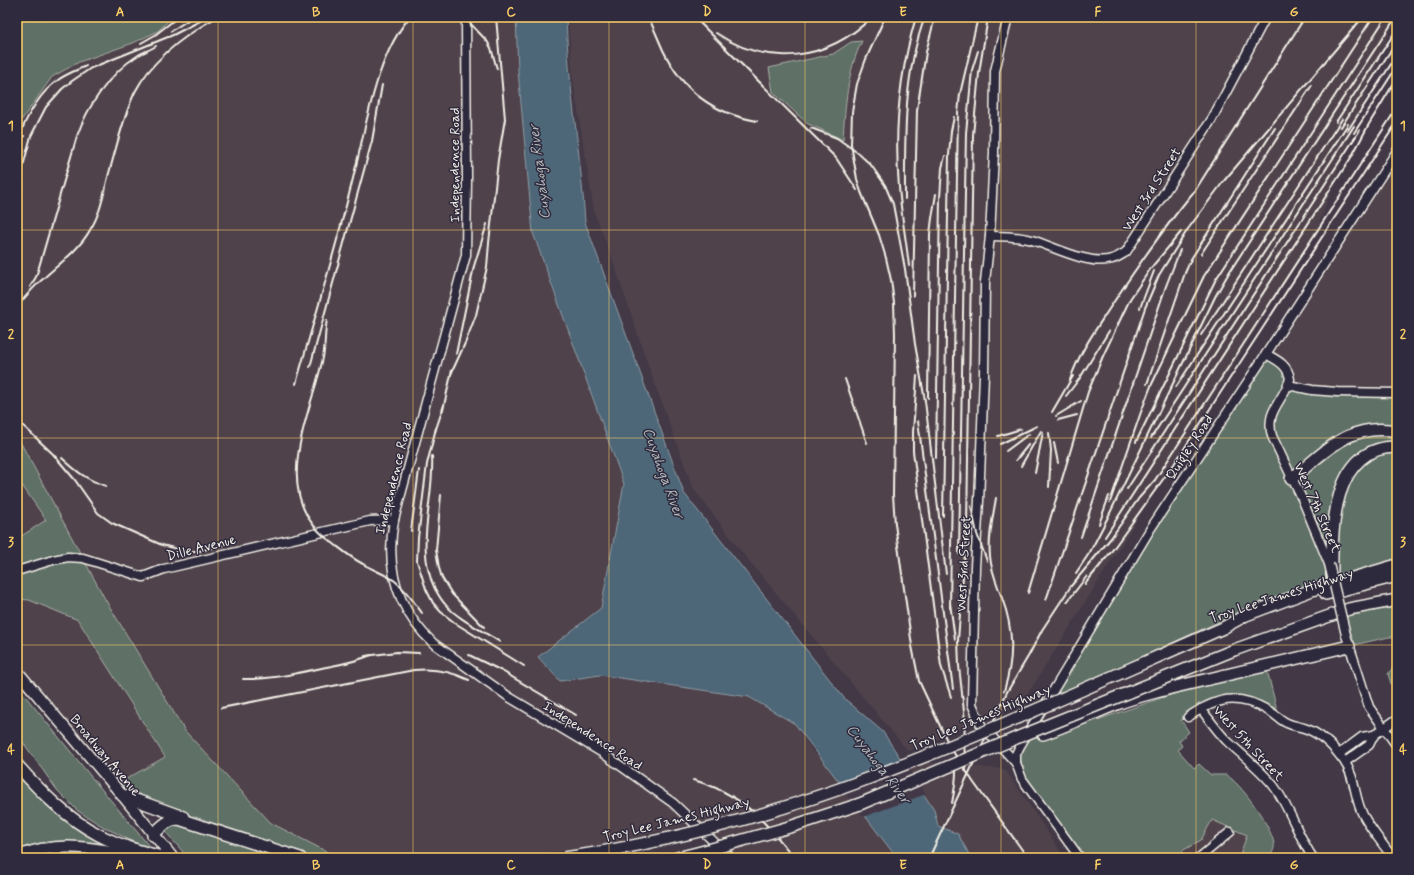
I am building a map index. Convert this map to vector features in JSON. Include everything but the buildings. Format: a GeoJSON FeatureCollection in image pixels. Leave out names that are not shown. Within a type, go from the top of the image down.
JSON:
{"type":"FeatureCollection","features":[{"type":"Feature","properties":{"kind":"highway"},"geometry":{"type":"LineString","coordinates":[[1291,480],[1333,445],[1354,433],[1375,429],[1397,431]]}},
{"type":"Feature","properties":{"kind":"highway"},"geometry":{"type":"LineString","coordinates":[[1332,577],[1330,564],[1335,514],[1340,492],[1350,470],[1366,455],[1385,448],[1397,447]]}},
{"type":"Feature","properties":{"kind":"highway"},"geometry":{"type":"LineString","coordinates":[[1223,628],[1246,615],[1312,590],[1397,565]]}},
{"type":"Feature","properties":{"kind":"highway","name":"Troy Lee James Highway"},"geometry":{"type":"LineString","coordinates":[[565,858],[608,851],[716,826],[773,810],[863,780],[1053,703],[1223,628],[1320,595],[1397,576]]}},
{"type":"Feature","properties":{"kind":"highway"},"geometry":{"type":"LineString","coordinates":[[677,858],[734,844],[860,804],[1021,736],[1234,650],[1349,609],[1397,600]]}},
{"type":"Feature","properties":{"kind":"highway"},"geometry":{"type":"LineString","coordinates":[[1021,736],[1042,734],[1142,696],[1242,672],[1348,640]]}},
{"type":"Feature","properties":{"kind":"highway"},"geometry":{"type":"LineString","coordinates":[[17,765],[52,802],[100,836],[130,848],[166,858]]}},
{"type":"Feature","properties":{"kind":"highway"},"geometry":{"type":"LineString","coordinates":[[122,795],[209,828]]}},
{"type":"Feature","properties":{"kind":"highway"},"geometry":{"type":"LineString","coordinates":[[156,838],[165,824],[173,819],[179,819],[300,858]]}},
{"type":"Feature","properties":{"kind":"highway"},"geometry":{"type":"LineString","coordinates":[[17,857],[39,850],[67,846],[84,847],[140,858]]}},
{"type":"Feature","properties":{"kind":"main road","name":"Broadway Avenue"},"geometry":{"type":"LineString","coordinates":[[17,671],[173,858]]}},
{"type":"Feature","properties":{"kind":"street","name":"Independence Road"},"geometry":{"type":"LineString","coordinates":[[466,17],[468,178],[466,255],[394,520],[390,553],[394,576],[401,597],[410,616],[424,634],[433,642],[509,697],[601,752],[673,803],[731,858]]}},
{"type":"Feature","properties":{"kind":"street","name":"West 3rd Street"},"geometry":{"type":"LineString","coordinates":[[1008,17],[995,71],[994,153],[990,236],[985,282],[984,376],[980,501],[975,567],[972,704],[981,725],[1016,763],[1022,779],[1080,858]]}},
{"type":"Feature","properties":{"kind":"street","name":"West 3rd Street"},"geometry":{"type":"LineString","coordinates":[[990,236],[1009,236],[1031,240],[1080,258],[1111,260],[1126,252],[1212,118],[1266,17]]}},
{"type":"Feature","properties":{"kind":"street","name":"Quigley Road"},"geometry":{"type":"LineString","coordinates":[[1016,763],[1016,754],[1020,746],[1060,677],[1103,609],[1151,528],[1266,354],[1397,151]]}},
{"type":"Feature","properties":{"kind":"street"},"geometry":{"type":"LineString","coordinates":[[1266,354],[1285,367],[1289,373],[1290,379],[1288,385],[1312,390],[1397,394]]}},
{"type":"Feature","properties":{"kind":"street","name":"West 7th Street"},"geometry":{"type":"LineString","coordinates":[[1288,385],[1273,412],[1270,426],[1274,441],[1330,564]]}},
{"type":"Feature","properties":{"kind":"street","name":"Dille Avenue"},"geometry":{"type":"LineString","coordinates":[[17,571],[68,557],[83,558],[143,577],[164,569],[370,521],[394,520]]}},
{"type":"Feature","properties":{"kind":"street"},"geometry":{"type":"LineString","coordinates":[[1332,577],[1348,640],[1369,707],[1397,746]]}},
{"type":"Feature","properties":{"kind":"street"},"geometry":{"type":"LineString","coordinates":[[1188,718],[1212,702],[1236,699],[1253,702],[1271,711],[1286,722],[1317,734],[1339,754],[1345,762],[1352,775],[1363,815],[1393,858]]}},
{"type":"Feature","properties":{"kind":"street","name":"West 5th Street"},"geometry":{"type":"LineString","coordinates":[[1200,709],[1225,739],[1250,761],[1273,786],[1287,809],[1307,850],[1313,858]]}},
{"type":"Feature","properties":{"kind":"street"},"geometry":{"type":"LineString","coordinates":[[1339,754],[1362,737],[1374,735],[1397,719]]}},
{"type":"Feature","properties":{"kind":"street"},"geometry":{"type":"LineString","coordinates":[[1345,762],[1369,745],[1374,735]]}},
{"type":"Feature","properties":{"kind":"street"},"geometry":{"type":"LineString","coordinates":[[1199,858],[1230,832]]}},
{"type":"Feature","properties":{"kind":"shaded area"},"geometry":{"type":"Polygon","coordinates":[[[17,17],[84,17],[17,19],[17,17]]]}},
{"type":"Feature","properties":{"kind":"shaded area"},"geometry":{"type":"Polygon","coordinates":[[[172,17],[516,17],[518,71],[533,233],[624,484],[601,608],[538,657],[560,681],[600,675],[749,697],[795,724],[815,754],[1005,769],[1065,858],[725,858],[723,854],[687,825],[593,847],[512,858],[353,858],[335,856],[271,823],[185,731],[105,599],[17,436],[18,125],[52,77],[79,62],[133,43],[158,31],[172,17]]]}},
{"type":"Feature","properties":{"kind":"shaded area"},"geometry":{"type":"Polygon","coordinates":[[[568,17],[1395,17],[1315,235],[1021,705],[908,751],[740,550],[693,488],[650,371],[611,255],[594,212],[573,80],[568,17]]]}},
{"type":"Feature","properties":{"kind":"shaded area"},"geometry":{"type":"Polygon","coordinates":[[[1397,151],[1397,393],[1288,385],[1266,354],[1397,151]]]}},
{"type":"Feature","properties":{"kind":"shaded area"},"geometry":{"type":"Polygon","coordinates":[[[17,478],[46,520],[17,539],[17,478]]]}},
{"type":"Feature","properties":{"kind":"shaded area"},"geometry":{"type":"Polygon","coordinates":[[[17,599],[29,600],[78,620],[165,757],[114,786],[17,671],[17,599]]]}},
{"type":"Feature","properties":{"kind":"shaded area"},"geometry":{"type":"Polygon","coordinates":[[[1212,820],[1247,835],[1239,858],[1187,858],[1182,851],[1201,840],[1212,820]]]}},
{"type":"Feature","properties":{"kind":"green space"},"geometry":{"type":"Polygon","coordinates":[[[172,17],[158,31],[133,43],[79,62],[52,77],[18,125],[17,129],[17,19],[172,17]]]}},
{"type":"Feature","properties":{"kind":"green space"},"geometry":{"type":"Polygon","coordinates":[[[862,41],[853,64],[850,77],[846,102],[843,140],[808,124],[773,92],[769,68],[833,54],[851,42],[862,41]]]}},
{"type":"Feature","properties":{"kind":"green space"},"geometry":{"type":"Polygon","coordinates":[[[1266,354],[1285,367],[1288,384],[1397,393],[1397,425],[1388,424],[1366,426],[1288,472],[1332,577],[1220,621],[1046,701],[1266,354]]]}},
{"type":"Feature","properties":{"kind":"green space"},"geometry":{"type":"Polygon","coordinates":[[[1368,434],[1397,434],[1397,444],[1349,467],[1327,549],[1303,494],[1301,482],[1303,477],[1337,449],[1352,439],[1368,434]]]}},
{"type":"Feature","properties":{"kind":"green space"},"geometry":{"type":"Polygon","coordinates":[[[17,436],[105,599],[185,731],[271,823],[335,856],[334,858],[300,858],[209,828],[114,786],[165,757],[78,620],[29,600],[17,599],[17,539],[46,520],[17,478],[17,436]]]}},
{"type":"Feature","properties":{"kind":"green space"},"geometry":{"type":"Polygon","coordinates":[[[1397,451],[1397,560],[1339,576],[1335,556],[1335,539],[1349,480],[1363,462],[1379,454],[1397,451]]]}},
{"type":"Feature","properties":{"kind":"green space"},"geometry":{"type":"Polygon","coordinates":[[[1397,598],[1397,637],[1389,637],[1349,646],[1341,611],[1397,598]]]}},
{"type":"Feature","properties":{"kind":"green space"},"geometry":{"type":"Polygon","coordinates":[[[1266,666],[1279,718],[1236,699],[1181,720],[1189,732],[1179,741],[1182,746],[1178,750],[1194,768],[1199,764],[1211,775],[1226,775],[1232,779],[1247,795],[1262,817],[1272,836],[1274,848],[1269,858],[1239,858],[1247,835],[1212,820],[1201,840],[1182,851],[1187,858],[1080,858],[1022,779],[1016,754],[1020,746],[1030,738],[1080,726],[1193,687],[1266,666]]]}},
{"type":"Feature","properties":{"kind":"green space"},"geometry":{"type":"Polygon","coordinates":[[[1397,668],[1397,687],[1393,690],[1388,674],[1392,669],[1397,668]]]}},
{"type":"Feature","properties":{"kind":"green space"},"geometry":{"type":"Polygon","coordinates":[[[17,686],[154,852],[102,826],[78,811],[57,790],[17,734],[17,686]]]}},
{"type":"Feature","properties":{"kind":"green space"},"geometry":{"type":"Polygon","coordinates":[[[17,770],[111,847],[17,852],[17,770]]]}},
{"type":"Feature","properties":{"kind":"green space"},"geometry":{"type":"Polygon","coordinates":[[[174,822],[286,858],[188,858],[165,831],[167,827],[174,822]]]}},
{"type":"Feature","properties":{"kind":"green space"},"geometry":{"type":"Polygon","coordinates":[[[63,852],[77,852],[122,858],[32,858],[63,852]]]}},
{"type":"Feature","properties":{"kind":"water","name":"Cuyahoga River"},"geometry":{"type":"Polygon","coordinates":[[[516,17],[566,17],[569,69],[581,171],[585,222],[684,493],[844,698],[883,732],[934,810],[938,826],[958,834],[971,858],[897,858],[795,724],[749,697],[600,675],[560,681],[538,657],[601,608],[624,484],[533,233],[518,71],[516,17]]]}},
{"type":"Feature","properties":{"kind":"pier"},"geometry":{"type":"Polygon","coordinates":[[[904,760],[926,794],[863,817],[838,784],[904,760]]]}},
{"type":"Feature","properties":{"kind":"railway"},"geometry":{"type":"LineString","coordinates":[[141,43],[155,35],[178,17]]}},
{"type":"Feature","properties":{"kind":"railway"},"geometry":{"type":"LineString","coordinates":[[171,31],[193,17]]}},
{"type":"Feature","properties":{"kind":"railway"},"geometry":{"type":"LineString","coordinates":[[17,307],[37,284],[75,250],[86,237],[94,223],[102,202],[127,111],[142,80],[150,69],[170,49],[181,40],[217,17]]}},
{"type":"Feature","properties":{"kind":"railway"},"geometry":{"type":"LineString","coordinates":[[296,384],[327,277],[369,110],[381,69],[399,32],[410,17]]}},
{"type":"Feature","properties":{"kind":"railway"},"geometry":{"type":"LineString","coordinates":[[464,17],[487,41],[491,48],[497,69]]}},
{"type":"Feature","properties":{"kind":"railway"},"geometry":{"type":"LineString","coordinates":[[451,374],[476,315],[487,267],[498,160],[505,119],[496,17]]}},
{"type":"Feature","properties":{"kind":"railway"},"geometry":{"type":"LineString","coordinates":[[648,17],[671,64],[690,88],[713,106],[726,112],[757,121]]}},
{"type":"Feature","properties":{"kind":"railway"},"geometry":{"type":"LineString","coordinates":[[694,17],[836,158],[857,190]]}},
{"type":"Feature","properties":{"kind":"railway"},"geometry":{"type":"LineString","coordinates":[[716,33],[736,44],[756,51],[776,55],[797,55],[817,51],[836,43],[855,32],[872,17]]}},
{"type":"Feature","properties":{"kind":"railway"},"geometry":{"type":"LineString","coordinates":[[885,17],[866,59],[857,84],[852,112],[851,144],[857,179],[879,235],[886,258],[894,303],[893,495],[895,524],[912,646],[919,681],[950,747],[1028,858]]}},
{"type":"Feature","properties":{"kind":"railway"},"geometry":{"type":"LineString","coordinates":[[909,266],[900,197],[897,144],[902,80],[910,38],[916,17]]}},
{"type":"Feature","properties":{"kind":"railway"},"geometry":{"type":"LineString","coordinates":[[905,199],[905,153],[909,84],[918,39],[925,17]]}},
{"type":"Feature","properties":{"kind":"railway"},"geometry":{"type":"LineString","coordinates":[[913,296],[917,110],[926,52],[935,17]]}},
{"type":"Feature","properties":{"kind":"railway"},"geometry":{"type":"LineString","coordinates":[[950,608],[958,113],[960,94],[978,17]]}},
{"type":"Feature","properties":{"kind":"railway"},"geometry":{"type":"LineString","coordinates":[[966,771],[964,742],[965,721],[959,666],[958,640],[967,525],[973,135],[979,73],[988,17]]}},
{"type":"Feature","properties":{"kind":"railway"},"geometry":{"type":"LineString","coordinates":[[1070,380],[1083,350],[1095,331],[1153,245],[1196,189],[1305,17]]}},
{"type":"Feature","properties":{"kind":"railway"},"geometry":{"type":"LineString","coordinates":[[1046,600],[1145,308],[1159,275],[1188,229],[1223,182],[1363,17]]}},
{"type":"Feature","properties":{"kind":"railway"},"geometry":{"type":"LineString","coordinates":[[1110,502],[1151,386],[1204,276],[1373,17]]}},
{"type":"Feature","properties":{"kind":"railway"},"geometry":{"type":"LineString","coordinates":[[1136,442],[1216,279],[1386,17]]}},
{"type":"Feature","properties":{"kind":"railway"},"geometry":{"type":"LineString","coordinates":[[1076,573],[1090,552],[1108,517],[1216,295],[1230,271],[1396,17]]}},
{"type":"Feature","properties":{"kind":"railway"},"geometry":{"type":"LineString","coordinates":[[17,189],[31,136],[46,107],[62,89],[91,68],[173,35],[202,20]]}},
{"type":"Feature","properties":{"kind":"railway"},"geometry":{"type":"LineString","coordinates":[[1336,122],[1397,29]]}},
{"type":"Feature","properties":{"kind":"railway"},"geometry":{"type":"LineString","coordinates":[[1341,127],[1397,41]]}},
{"type":"Feature","properties":{"kind":"railway"},"geometry":{"type":"LineString","coordinates":[[30,287],[36,277],[77,136],[93,102],[109,81],[127,63],[156,46]]}},
{"type":"Feature","properties":{"kind":"railway"},"geometry":{"type":"LineString","coordinates":[[959,554],[966,133],[972,70],[978,51]]}},
{"type":"Feature","properties":{"kind":"railway"},"geometry":{"type":"LineString","coordinates":[[1348,130],[1397,55]]}},
{"type":"Feature","properties":{"kind":"railway"},"geometry":{"type":"LineString","coordinates":[[1354,133],[1397,64]]}},
{"type":"Feature","properties":{"kind":"railway"},"geometry":{"type":"LineString","coordinates":[[17,142],[28,116],[44,92],[61,78],[86,66]]}},
{"type":"Feature","properties":{"kind":"railway"},"geometry":{"type":"LineString","coordinates":[[1105,537],[1352,156],[1369,124],[1397,78]]}},
{"type":"Feature","properties":{"kind":"railway"},"geometry":{"type":"LineString","coordinates":[[310,367],[372,141],[382,85]]}},
{"type":"Feature","properties":{"kind":"railway"},"geometry":{"type":"LineString","coordinates":[[1201,254],[1312,85]]}},
{"type":"Feature","properties":{"kind":"railway"},"geometry":{"type":"LineString","coordinates":[[929,858],[1007,692],[1042,630],[1071,586],[1111,538],[1139,498],[1155,480],[1397,108]]}},
{"type":"Feature","properties":{"kind":"railway"},"geometry":{"type":"LineString","coordinates":[[943,516],[949,155],[954,117]]}},
{"type":"Feature","properties":{"kind":"railway"},"geometry":{"type":"LineString","coordinates":[[1201,335],[1342,119]]}},
{"type":"Feature","properties":{"kind":"railway"},"geometry":{"type":"LineString","coordinates":[[1085,584],[1111,552],[1174,464],[1397,122]]}},
{"type":"Feature","properties":{"kind":"railway"},"geometry":{"type":"LineString","coordinates":[[1176,387],[1348,124]]}},
{"type":"Feature","properties":{"kind":"railway"},"geometry":{"type":"LineString","coordinates":[[1151,438],[1354,126]]}},
{"type":"Feature","properties":{"kind":"railway"},"geometry":{"type":"LineString","coordinates":[[811,128],[837,138],[858,153],[871,165],[885,185],[893,204],[905,269],[915,344],[925,401],[946,574]]}},
{"type":"Feature","properties":{"kind":"railway"},"geometry":{"type":"LineString","coordinates":[[1147,384],[1191,259],[1275,128]]}},
{"type":"Feature","properties":{"kind":"railway"},"geometry":{"type":"LineString","coordinates":[[1127,489],[1360,130]]}},
{"type":"Feature","properties":{"kind":"railway"},"geometry":{"type":"LineString","coordinates":[[17,155],[24,136]]}},
{"type":"Feature","properties":{"kind":"railway"},"geometry":{"type":"LineString","coordinates":[[936,458],[940,198],[942,168],[945,156]]}},
{"type":"Feature","properties":{"kind":"railway"},"geometry":{"type":"LineString","coordinates":[[17,205],[23,184]]}},
{"type":"Feature","properties":{"kind":"railway"},"geometry":{"type":"LineString","coordinates":[[928,398],[930,234],[936,194]]}},
{"type":"Feature","properties":{"kind":"railway"},"geometry":{"type":"LineString","coordinates":[[456,354],[474,266],[487,224]]}},
{"type":"Feature","properties":{"kind":"railway"},"geometry":{"type":"LineString","coordinates":[[1028,593],[1088,392],[1103,356],[1130,299],[1151,268],[1181,232]]}},
{"type":"Feature","properties":{"kind":"railway"},"geometry":{"type":"LineString","coordinates":[[1081,537],[1166,286],[1180,250]]}},
{"type":"Feature","properties":{"kind":"railway"},"geometry":{"type":"LineString","coordinates":[[1140,308],[1154,271]]}},
{"type":"Feature","properties":{"kind":"railway"},"geometry":{"type":"LineString","coordinates":[[327,320],[323,357],[302,433],[298,457],[297,480],[301,502],[312,523],[330,541],[354,559],[395,581],[406,592],[422,613]]}},
{"type":"Feature","properties":{"kind":"railway"},"geometry":{"type":"LineString","coordinates":[[1066,396],[1080,378],[1109,331]]}},
{"type":"Feature","properties":{"kind":"railway"},"geometry":{"type":"LineString","coordinates":[[443,410],[452,370]]}},
{"type":"Feature","properties":{"kind":"railway"},"geometry":{"type":"LineString","coordinates":[[917,376],[913,451],[941,666],[951,697]]}},
{"type":"Feature","properties":{"kind":"railway"},"geometry":{"type":"LineString","coordinates":[[1052,412],[1073,376]]}},
{"type":"Feature","properties":{"kind":"railway"},"geometry":{"type":"LineString","coordinates":[[845,379],[867,443]]}},
{"type":"Feature","properties":{"kind":"railway"},"geometry":{"type":"LineString","coordinates":[[1056,416],[1081,401]]}},
{"type":"Feature","properties":{"kind":"railway"},"geometry":{"type":"LineString","coordinates":[[435,432],[444,405]]}},
{"type":"Feature","properties":{"kind":"railway"},"geometry":{"type":"LineString","coordinates":[[1058,420],[1077,415]]}},
{"type":"Feature","properties":{"kind":"railway"},"geometry":{"type":"LineString","coordinates":[[17,420],[53,454],[75,480],[98,513],[112,523],[162,545],[185,551],[199,551],[227,544]]}},
{"type":"Feature","properties":{"kind":"railway"},"geometry":{"type":"LineString","coordinates":[[918,421],[953,689]]}},
{"type":"Feature","properties":{"kind":"railway"},"geometry":{"type":"LineString","coordinates":[[1000,444],[1037,426]]}},
{"type":"Feature","properties":{"kind":"railway"},"geometry":{"type":"LineString","coordinates":[[436,428],[427,464],[418,538],[417,561],[426,589],[433,603],[441,612],[455,623],[524,666]]}},
{"type":"Feature","properties":{"kind":"railway"},"geometry":{"type":"LineString","coordinates":[[998,436],[1021,429]]}},
{"type":"Feature","properties":{"kind":"railway"},"geometry":{"type":"LineString","coordinates":[[1021,466],[1041,431]]}},
{"type":"Feature","properties":{"kind":"railway"},"geometry":{"type":"LineString","coordinates":[[1035,473],[1043,432]]}},
{"type":"Feature","properties":{"kind":"railway"},"geometry":{"type":"LineString","coordinates":[[1049,433],[1051,450],[1049,487]]}},
{"type":"Feature","properties":{"kind":"railway"},"geometry":{"type":"LineString","coordinates":[[1006,451],[1029,434]]}},
{"type":"Feature","properties":{"kind":"railway"},"geometry":{"type":"LineString","coordinates":[[1054,443],[1058,463]]}},
{"type":"Feature","properties":{"kind":"railway"},"geometry":{"type":"LineString","coordinates":[[1016,460],[1029,444]]}},
{"type":"Feature","properties":{"kind":"railway"},"geometry":{"type":"LineString","coordinates":[[432,456],[431,489],[426,540],[426,556],[429,573],[435,589],[442,601],[450,609],[463,620],[500,642]]}},
{"type":"Feature","properties":{"kind":"railway"},"geometry":{"type":"LineString","coordinates":[[62,458],[82,475],[106,486]]}},
{"type":"Feature","properties":{"kind":"railway"},"geometry":{"type":"LineString","coordinates":[[411,531],[419,470]]}},
{"type":"Feature","properties":{"kind":"railway"},"geometry":{"type":"LineString","coordinates":[[441,495],[436,550],[442,578],[452,594],[484,627]]}},
{"type":"Feature","properties":{"kind":"railway"},"geometry":{"type":"LineString","coordinates":[[1099,524],[1109,496]]}},
{"type":"Feature","properties":{"kind":"railway"},"geometry":{"type":"LineString","coordinates":[[996,498],[990,534],[990,556],[993,572],[1006,610],[1011,633],[1010,667],[1004,691]]}},
{"type":"Feature","properties":{"kind":"railway"},"geometry":{"type":"LineString","coordinates":[[971,506],[977,534],[987,561]]}},
{"type":"Feature","properties":{"kind":"railway"},"geometry":{"type":"LineString","coordinates":[[1067,602],[1087,576]]}},
{"type":"Feature","properties":{"kind":"railway"},"geometry":{"type":"LineString","coordinates":[[950,603],[955,639]]}},
{"type":"Feature","properties":{"kind":"railway"},"geometry":{"type":"LineString","coordinates":[[365,656],[397,652],[419,653]]}},
{"type":"Feature","properties":{"kind":"railway"},"geometry":{"type":"LineString","coordinates":[[243,679],[262,679],[289,675],[351,662],[371,655]]}},
{"type":"Feature","properties":{"kind":"railway"},"geometry":{"type":"LineString","coordinates":[[469,655],[502,671],[576,715]]}},
{"type":"Feature","properties":{"kind":"railway"},"geometry":{"type":"LineString","coordinates":[[221,708],[414,670],[428,669],[442,671],[456,674],[469,680]]}},
{"type":"Feature","properties":{"kind":"railway"},"geometry":{"type":"LineString","coordinates":[[952,803],[956,774],[955,757]]}},
{"type":"Feature","properties":{"kind":"railway"},"geometry":{"type":"LineString","coordinates":[[693,780],[709,785],[738,800],[762,820],[794,858]]}}]}
